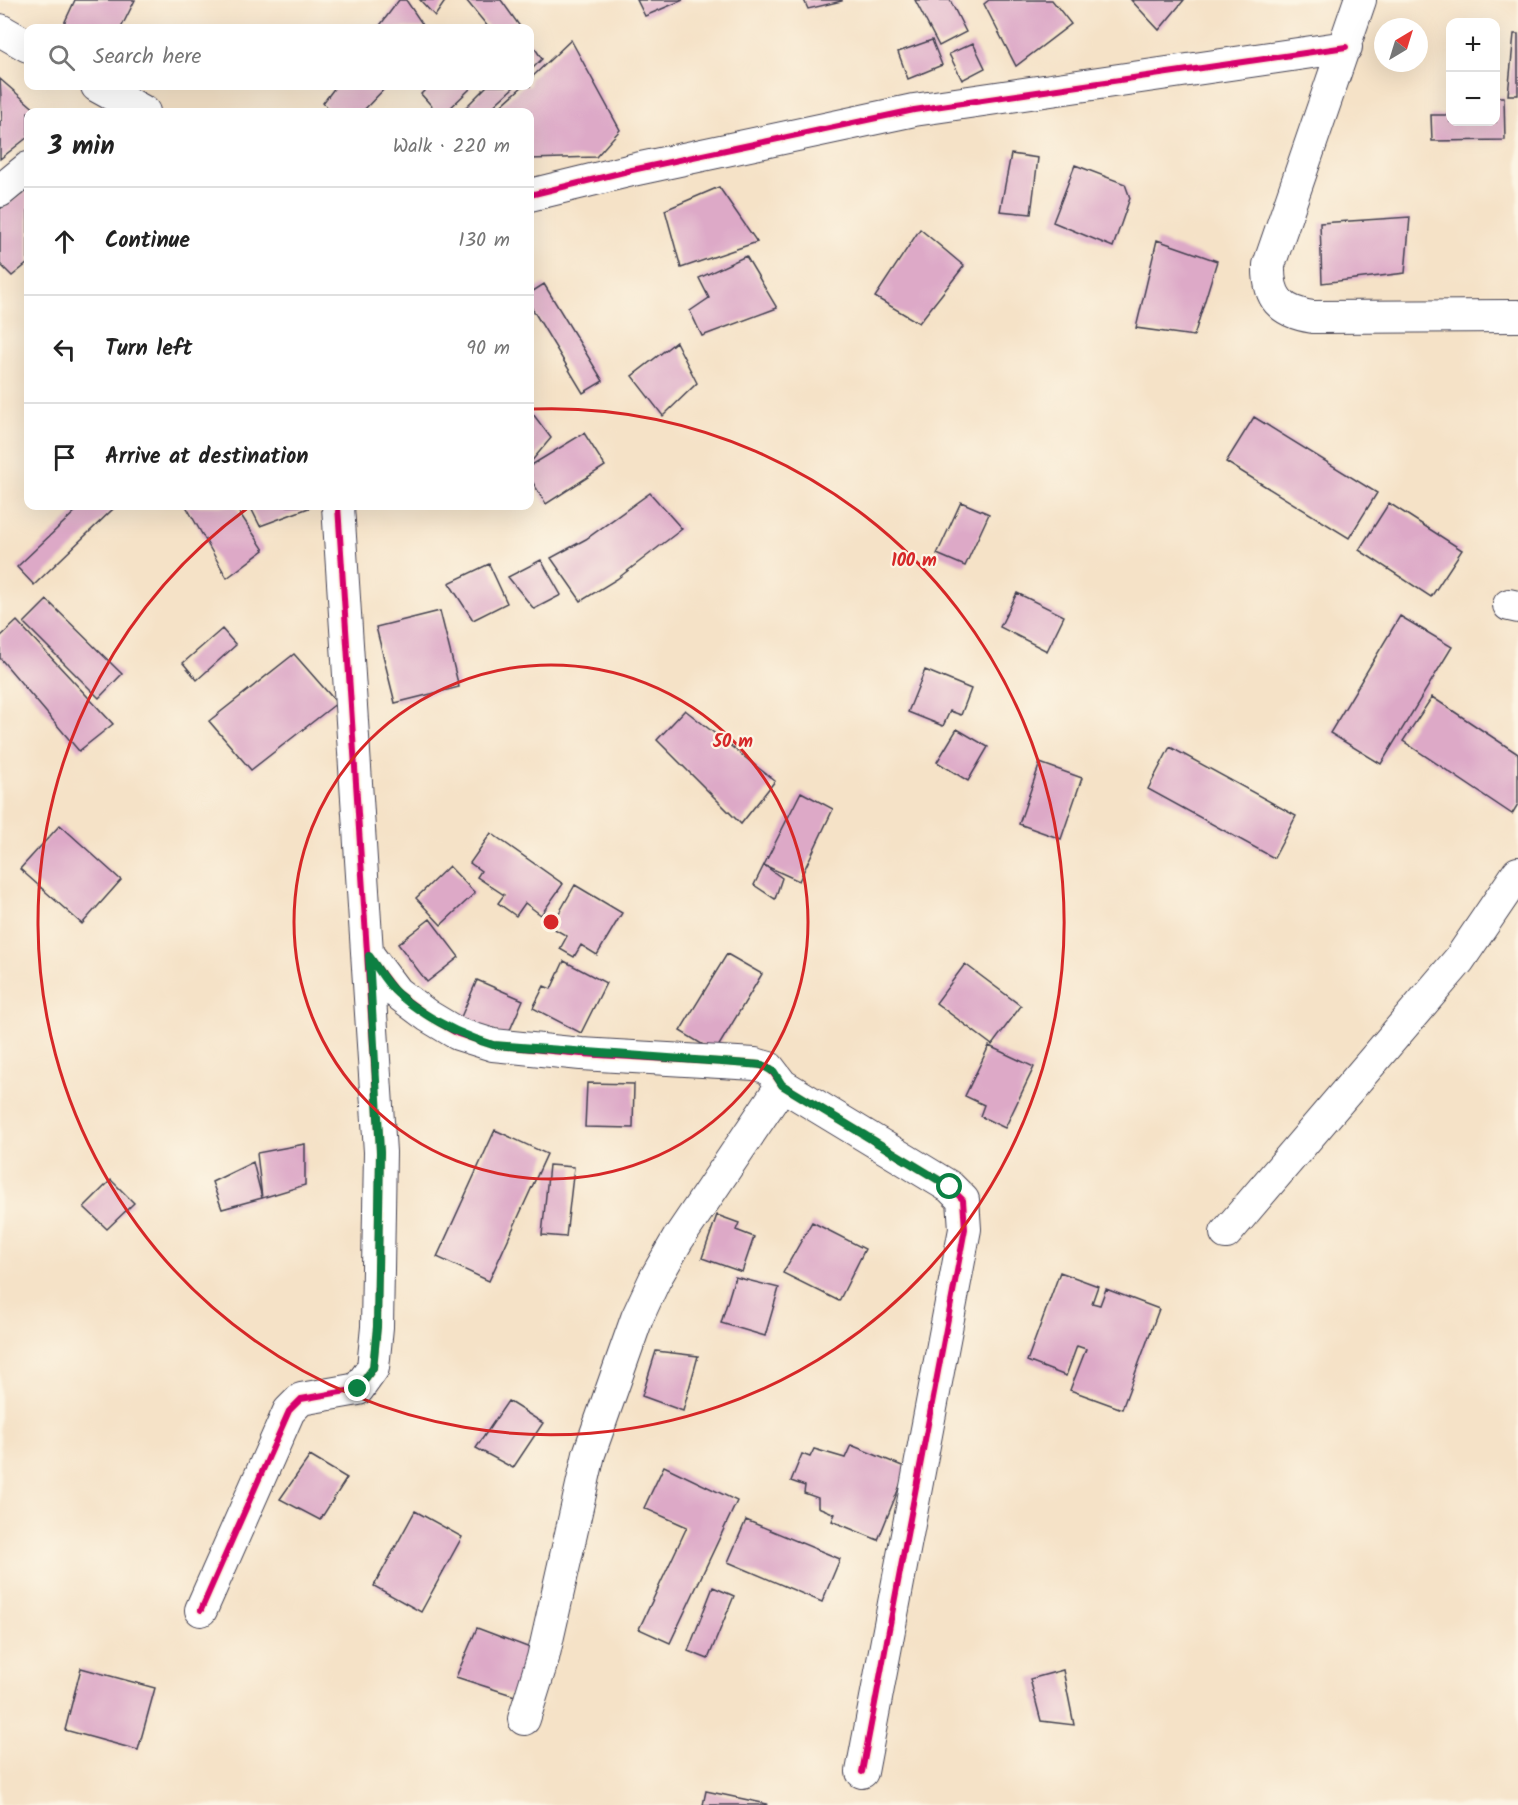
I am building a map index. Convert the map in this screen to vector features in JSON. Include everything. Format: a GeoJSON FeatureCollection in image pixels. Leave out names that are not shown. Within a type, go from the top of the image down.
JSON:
{"type":"FeatureCollection","features":[{"type":"Feature","properties":{"kind":"street"},"geometry":{"type":"LineString","coordinates":[[1360,0],[1346,47],[1269,266],[1268,286],[1285,309],[1313,316],[1518,316]]}},
{"type":"Feature","properties":{"kind":"street"},"geometry":{"type":"LineString","coordinates":[[0,30],[24,44]]}},
{"type":"Feature","properties":{"kind":"street"},"geometry":{"type":"LineString","coordinates":[[534,194],[632,170],[914,110],[1346,47]]}},
{"type":"Feature","properties":{"kind":"street"},"geometry":{"type":"LineString","coordinates":[[104,90],[137,108]]}},
{"type":"Feature","properties":{"kind":"street"},"geometry":{"type":"LineString","coordinates":[[0,191],[24,171]]}},
{"type":"Feature","properties":{"kind":"street"},"geometry":{"type":"LineString","coordinates":[[201,1611],[289,1411],[301,1400],[358,1389],[373,1368],[377,1327],[380,1152],[338,510]]}},
{"type":"Feature","properties":{"kind":"street"},"geometry":{"type":"LineString","coordinates":[[1226,1233],[1459,960],[1518,873]]}},
{"type":"Feature","properties":{"kind":"street"},"geometry":{"type":"LineString","coordinates":[[369,956],[396,992],[428,1016],[458,1034],[493,1045],[762,1065],[774,1072],[782,1085],[950,1187],[963,1200],[965,1208],[960,1252],[862,1772]]}},
{"type":"Feature","properties":{"kind":"street"},"geometry":{"type":"LineString","coordinates":[[524,1719],[543,1658],[589,1454],[637,1318],[655,1279],[678,1239],[782,1085]]}},
{"type":"Feature","properties":{"kind":"building"},"geometry":{"type":"Polygon","coordinates":[[[75,0],[135,0],[123,24],[64,24],[75,0]]]}},
{"type":"Feature","properties":{"kind":"building"},"geometry":{"type":"Polygon","coordinates":[[[399,0],[406,0],[422,24],[381,24],[399,0]]]}},
{"type":"Feature","properties":{"kind":"building"},"geometry":{"type":"Polygon","coordinates":[[[420,0],[446,0],[435,16],[420,0]]]}},
{"type":"Feature","properties":{"kind":"building"},"geometry":{"type":"Polygon","coordinates":[[[466,0],[501,0],[518,24],[486,24],[466,0]]]}},
{"type":"Feature","properties":{"kind":"building"},"geometry":{"type":"Polygon","coordinates":[[[637,0],[683,0],[645,16],[637,0]]]}},
{"type":"Feature","properties":{"kind":"building"},"geometry":{"type":"Polygon","coordinates":[[[804,0],[842,0],[842,1],[808,9],[804,0]]]}},
{"type":"Feature","properties":{"kind":"building"},"geometry":{"type":"Polygon","coordinates":[[[915,0],[950,0],[966,32],[939,46],[915,0]]]}},
{"type":"Feature","properties":{"kind":"building"},"geometry":{"type":"Polygon","coordinates":[[[989,0],[1052,0],[1071,24],[1016,66],[984,4],[989,0]]]}},
{"type":"Feature","properties":{"kind":"building"},"geometry":{"type":"Polygon","coordinates":[[[1131,0],[1184,0],[1159,30],[1131,0]]]}},
{"type":"Feature","properties":{"kind":"building"},"geometry":{"type":"Polygon","coordinates":[[[1514,34],[1518,34],[1518,95],[1508,95],[1514,34]]]}},
{"type":"Feature","properties":{"kind":"building"},"geometry":{"type":"Polygon","coordinates":[[[571,40],[620,130],[596,157],[534,159],[534,108],[498,108],[519,90],[534,90],[534,75],[571,40]]]}},
{"type":"Feature","properties":{"kind":"building"},"geometry":{"type":"Polygon","coordinates":[[[932,40],[942,65],[908,79],[898,52],[932,40]]]}},
{"type":"Feature","properties":{"kind":"building"},"geometry":{"type":"Polygon","coordinates":[[[973,43],[985,68],[962,80],[949,54],[973,43]]]}},
{"type":"Feature","properties":{"kind":"building"},"geometry":{"type":"Polygon","coordinates":[[[534,47],[542,59],[534,67],[534,47]]]}},
{"type":"Feature","properties":{"kind":"building"},"geometry":{"type":"Polygon","coordinates":[[[0,79],[33,108],[24,108],[24,140],[0,159],[0,122],[2,120],[0,79]]]}},
{"type":"Feature","properties":{"kind":"building"},"geometry":{"type":"Polygon","coordinates":[[[333,90],[383,90],[366,108],[327,108],[323,103],[333,90]]]}},
{"type":"Feature","properties":{"kind":"building"},"geometry":{"type":"Polygon","coordinates":[[[425,90],[469,90],[450,108],[433,108],[421,94],[425,90]]]}},
{"type":"Feature","properties":{"kind":"building"},"geometry":{"type":"Polygon","coordinates":[[[483,90],[511,90],[491,108],[465,108],[483,90]]]}},
{"type":"Feature","properties":{"kind":"building"},"geometry":{"type":"Polygon","coordinates":[[[1500,97],[1504,97],[1505,140],[1432,141],[1431,115],[1446,115],[1446,126],[1500,126],[1500,97]]]}},
{"type":"Feature","properties":{"kind":"building"},"geometry":{"type":"Polygon","coordinates":[[[1011,154],[1038,158],[1031,214],[1000,211],[1011,154]]]}},
{"type":"Feature","properties":{"kind":"building"},"geometry":{"type":"Polygon","coordinates":[[[1075,165],[1125,184],[1130,198],[1113,247],[1053,222],[1075,165]]]}},
{"type":"Feature","properties":{"kind":"building"},"geometry":{"type":"Polygon","coordinates":[[[719,187],[757,242],[681,268],[665,210],[719,187]]]}},
{"type":"Feature","properties":{"kind":"building"},"geometry":{"type":"Polygon","coordinates":[[[24,193],[24,266],[12,276],[0,264],[0,209],[24,193]]]}},
{"type":"Feature","properties":{"kind":"building"},"geometry":{"type":"Polygon","coordinates":[[[1410,217],[1405,273],[1322,283],[1320,223],[1410,217]]]}},
{"type":"Feature","properties":{"kind":"building"},"geometry":{"type":"Polygon","coordinates":[[[920,229],[964,266],[919,323],[875,297],[920,229]]]}},
{"type":"Feature","properties":{"kind":"building"},"geometry":{"type":"Polygon","coordinates":[[[1157,240],[1217,261],[1194,336],[1136,328],[1157,240]]]}},
{"type":"Feature","properties":{"kind":"building"},"geometry":{"type":"Polygon","coordinates":[[[746,256],[777,308],[702,336],[690,311],[709,298],[699,278],[746,256]]]}},
{"type":"Feature","properties":{"kind":"building"},"geometry":{"type":"Polygon","coordinates":[[[544,284],[603,381],[583,393],[534,312],[534,290],[544,284]]]}},
{"type":"Feature","properties":{"kind":"building"},"geometry":{"type":"Polygon","coordinates":[[[676,342],[697,383],[663,416],[632,376],[676,342]]]}},
{"type":"Feature","properties":{"kind":"building"},"geometry":{"type":"Polygon","coordinates":[[[534,415],[551,438],[534,458],[534,415]]]}},
{"type":"Feature","properties":{"kind":"building"},"geometry":{"type":"Polygon","coordinates":[[[1254,417],[1377,493],[1349,538],[1226,462],[1254,417]]]}},
{"type":"Feature","properties":{"kind":"building"},"geometry":{"type":"Polygon","coordinates":[[[584,433],[605,466],[546,504],[534,484],[534,464],[584,433]]]}},
{"type":"Feature","properties":{"kind":"building"},"geometry":{"type":"Polygon","coordinates":[[[650,493],[682,529],[617,579],[581,601],[551,558],[586,539],[650,493]]]}},
{"type":"Feature","properties":{"kind":"building"},"geometry":{"type":"Polygon","coordinates":[[[961,502],[989,514],[965,566],[937,554],[961,502]]]}},
{"type":"Feature","properties":{"kind":"building"},"geometry":{"type":"Polygon","coordinates":[[[1389,503],[1462,550],[1431,597],[1359,550],[1389,503]]]}},
{"type":"Feature","properties":{"kind":"building"},"geometry":{"type":"Polygon","coordinates":[[[77,510],[112,510],[34,585],[17,567],[77,510]]]}},
{"type":"Feature","properties":{"kind":"building"},"geometry":{"type":"Polygon","coordinates":[[[188,510],[238,510],[264,550],[227,578],[188,510]]]}},
{"type":"Feature","properties":{"kind":"building"},"geometry":{"type":"Polygon","coordinates":[[[252,510],[303,510],[260,526],[252,510]]]}},
{"type":"Feature","properties":{"kind":"building"},"geometry":{"type":"Polygon","coordinates":[[[541,560],[561,595],[534,609],[508,577],[541,560]]]}},
{"type":"Feature","properties":{"kind":"building"},"geometry":{"type":"Polygon","coordinates":[[[489,564],[507,603],[473,620],[449,583],[489,564]]]}},
{"type":"Feature","properties":{"kind":"building"},"geometry":{"type":"Polygon","coordinates":[[[1017,593],[1064,616],[1047,651],[1000,627],[1017,593]]]}},
{"type":"Feature","properties":{"kind":"building"},"geometry":{"type":"Polygon","coordinates":[[[47,600],[122,674],[99,698],[24,623],[47,600]]]}},
{"type":"Feature","properties":{"kind":"building"},"geometry":{"type":"Polygon","coordinates":[[[440,611],[459,687],[395,703],[376,627],[440,611]]]}},
{"type":"Feature","properties":{"kind":"building"},"geometry":{"type":"Polygon","coordinates":[[[1400,616],[1452,647],[1381,764],[1330,733],[1400,616]]]}},
{"type":"Feature","properties":{"kind":"building"},"geometry":{"type":"Polygon","coordinates":[[[17,621],[113,724],[79,751],[0,658],[0,637],[17,621]]]}},
{"type":"Feature","properties":{"kind":"building"},"geometry":{"type":"Polygon","coordinates":[[[222,629],[236,645],[197,680],[183,663],[222,629]]]}},
{"type":"Feature","properties":{"kind":"building"},"geometry":{"type":"Polygon","coordinates":[[[294,654],[337,703],[251,770],[209,721],[294,654]]]}},
{"type":"Feature","properties":{"kind":"building"},"geometry":{"type":"Polygon","coordinates":[[[925,670],[971,689],[961,715],[950,711],[943,726],[908,712],[925,670]]]}},
{"type":"Feature","properties":{"kind":"building"},"geometry":{"type":"Polygon","coordinates":[[[1432,697],[1518,754],[1518,804],[1512,814],[1403,741],[1432,697]]]}},
{"type":"Feature","properties":{"kind":"building"},"geometry":{"type":"Polygon","coordinates":[[[685,710],[775,781],[741,824],[657,740],[685,710]]]}},
{"type":"Feature","properties":{"kind":"building"},"geometry":{"type":"Polygon","coordinates":[[[957,729],[988,747],[968,781],[937,762],[957,729]]]}},
{"type":"Feature","properties":{"kind":"building"},"geometry":{"type":"Polygon","coordinates":[[[1170,747],[1296,816],[1274,858],[1148,789],[1170,747]]]}},
{"type":"Feature","properties":{"kind":"building"},"geometry":{"type":"Polygon","coordinates":[[[1040,763],[1082,778],[1061,839],[1019,824],[1040,763]]]}},
{"type":"Feature","properties":{"kind":"building"},"geometry":{"type":"Polygon","coordinates":[[[801,792],[833,809],[799,881],[764,865],[801,792]]]}},
{"type":"Feature","properties":{"kind":"building"},"geometry":{"type":"Polygon","coordinates":[[[60,825],[121,880],[82,924],[20,869],[60,825]]]}},
{"type":"Feature","properties":{"kind":"building"},"geometry":{"type":"Polygon","coordinates":[[[491,833],[563,884],[541,915],[525,903],[516,916],[498,903],[504,895],[477,877],[481,871],[470,863],[491,833]]]}},
{"type":"Feature","properties":{"kind":"building"},"geometry":{"type":"Polygon","coordinates":[[[764,865],[782,878],[775,899],[754,885],[764,865]]]}},
{"type":"Feature","properties":{"kind":"building"},"geometry":{"type":"Polygon","coordinates":[[[449,866],[475,893],[441,925],[416,898],[449,866]]]}},
{"type":"Feature","properties":{"kind":"building"},"geometry":{"type":"Polygon","coordinates":[[[575,885],[622,913],[597,955],[581,945],[574,957],[560,949],[567,936],[551,927],[575,885]]]}},
{"type":"Feature","properties":{"kind":"building"},"geometry":{"type":"Polygon","coordinates":[[[430,919],[459,957],[427,982],[398,944],[430,919]]]}},
{"type":"Feature","properties":{"kind":"building"},"geometry":{"type":"Polygon","coordinates":[[[727,954],[762,974],[715,1052],[680,1031],[727,954]]]}},
{"type":"Feature","properties":{"kind":"building"},"geometry":{"type":"Polygon","coordinates":[[[564,961],[606,983],[581,1033],[533,1008],[544,986],[551,989],[564,961]]]}},
{"type":"Feature","properties":{"kind":"building"},"geometry":{"type":"Polygon","coordinates":[[[965,964],[1021,1006],[992,1045],[936,1003],[965,964]]]}},
{"type":"Feature","properties":{"kind":"building"},"geometry":{"type":"Polygon","coordinates":[[[477,980],[523,1000],[507,1037],[461,1017],[477,980]]]}},
{"type":"Feature","properties":{"kind":"building"},"geometry":{"type":"Polygon","coordinates":[[[989,1046],[1034,1067],[1005,1128],[980,1116],[984,1105],[965,1096],[989,1046]]]}},
{"type":"Feature","properties":{"kind":"building"},"geometry":{"type":"Polygon","coordinates":[[[587,1083],[634,1084],[633,1128],[585,1127],[587,1083]]]}},
{"type":"Feature","properties":{"kind":"building"},"geometry":{"type":"Polygon","coordinates":[[[495,1130],[547,1154],[489,1281],[437,1257],[495,1130]]]}},
{"type":"Feature","properties":{"kind":"building"},"geometry":{"type":"Polygon","coordinates":[[[305,1144],[305,1185],[262,1198],[257,1153],[305,1144]]]}},
{"type":"Feature","properties":{"kind":"building"},"geometry":{"type":"Polygon","coordinates":[[[253,1162],[262,1198],[222,1209],[212,1182],[253,1162]]]}},
{"type":"Feature","properties":{"kind":"building"},"geometry":{"type":"Polygon","coordinates":[[[549,1165],[574,1167],[566,1237],[542,1235],[549,1165]]]}},
{"type":"Feature","properties":{"kind":"building"},"geometry":{"type":"Polygon","coordinates":[[[111,1180],[134,1203],[107,1229],[84,1207],[111,1180]]]}},
{"type":"Feature","properties":{"kind":"building"},"geometry":{"type":"Polygon","coordinates":[[[717,1215],[739,1223],[736,1230],[754,1237],[742,1272],[702,1258],[717,1215]]]}},
{"type":"Feature","properties":{"kind":"building"},"geometry":{"type":"Polygon","coordinates":[[[812,1222],[865,1249],[839,1301],[783,1273],[812,1222]]]}},
{"type":"Feature","properties":{"kind":"building"},"geometry":{"type":"Polygon","coordinates":[[[1060,1272],[1098,1286],[1092,1303],[1100,1305],[1106,1289],[1159,1309],[1122,1409],[1070,1390],[1086,1349],[1077,1346],[1066,1376],[1027,1361],[1060,1272]]]}},
{"type":"Feature","properties":{"kind":"building"},"geometry":{"type":"Polygon","coordinates":[[[735,1277],[779,1288],[765,1336],[721,1323],[735,1277]]]}},
{"type":"Feature","properties":{"kind":"building"},"geometry":{"type":"Polygon","coordinates":[[[656,1351],[698,1356],[683,1411],[642,1396],[656,1351]]]}},
{"type":"Feature","properties":{"kind":"building"},"geometry":{"type":"Polygon","coordinates":[[[508,1401],[543,1423],[513,1468],[476,1448],[508,1401]]]}},
{"type":"Feature","properties":{"kind":"building"},"geometry":{"type":"Polygon","coordinates":[[[851,1445],[907,1468],[878,1540],[832,1521],[835,1514],[818,1507],[818,1498],[804,1493],[805,1486],[791,1481],[802,1454],[810,1457],[814,1449],[845,1458],[851,1445]]]}},
{"type":"Feature","properties":{"kind":"building"},"geometry":{"type":"Polygon","coordinates":[[[310,1456],[347,1478],[320,1520],[280,1499],[310,1456]]]}},
{"type":"Feature","properties":{"kind":"building"},"geometry":{"type":"Polygon","coordinates":[[[664,1466],[737,1501],[670,1643],[639,1629],[687,1527],[644,1508],[664,1466]]]}},
{"type":"Feature","properties":{"kind":"building"},"geometry":{"type":"Polygon","coordinates":[[[415,1511],[462,1537],[421,1612],[374,1586],[415,1511]]]}},
{"type":"Feature","properties":{"kind":"building"},"geometry":{"type":"Polygon","coordinates":[[[746,1520],[840,1559],[822,1602],[728,1562],[746,1520]]]}},
{"type":"Feature","properties":{"kind":"building"},"geometry":{"type":"Polygon","coordinates":[[[713,1587],[734,1596],[708,1659],[688,1651],[713,1587]]]}},
{"type":"Feature","properties":{"kind":"building"},"geometry":{"type":"Polygon","coordinates":[[[477,1628],[530,1648],[515,1696],[456,1677],[477,1628]]]}},
{"type":"Feature","properties":{"kind":"building"},"geometry":{"type":"Polygon","coordinates":[[[81,1668],[155,1688],[138,1750],[65,1730],[81,1668]]]}},
{"type":"Feature","properties":{"kind":"building"},"geometry":{"type":"Polygon","coordinates":[[[1063,1670],[1074,1725],[1041,1721],[1030,1679],[1063,1670]]]}},
{"type":"Feature","properties":{"kind":"building"},"geometry":{"type":"Polygon","coordinates":[[[706,1791],[767,1804],[703,1805],[706,1791]]]}},
{"type":"Feature","properties":{"kind":"cycle path"},"geometry":{"type":"LineString","coordinates":[[534,194],[632,170],[914,110],[1346,47]]}},
{"type":"Feature","properties":{"kind":"cycle path"},"geometry":{"type":"LineString","coordinates":[[201,1610],[289,1411],[301,1399],[358,1389],[373,1368],[377,1327],[380,1152],[338,510]]}},
{"type":"Feature","properties":{"kind":"cycle path"},"geometry":{"type":"LineString","coordinates":[[369,956],[396,992],[428,1016],[458,1034],[493,1045],[581,1054],[755,1064],[769,1068],[782,1085],[950,1187],[963,1200],[965,1229],[862,1772]]}},
{"type":"Feature","properties":{"kind":"route"},"geometry":{"type":"LineString","coordinates":[[358,1389],[373,1368],[377,1327],[380,1152],[369,956],[396,992],[428,1016],[458,1034],[493,1045],[580,1054],[755,1064],[770,1068],[782,1085],[950,1187]]}}]}
